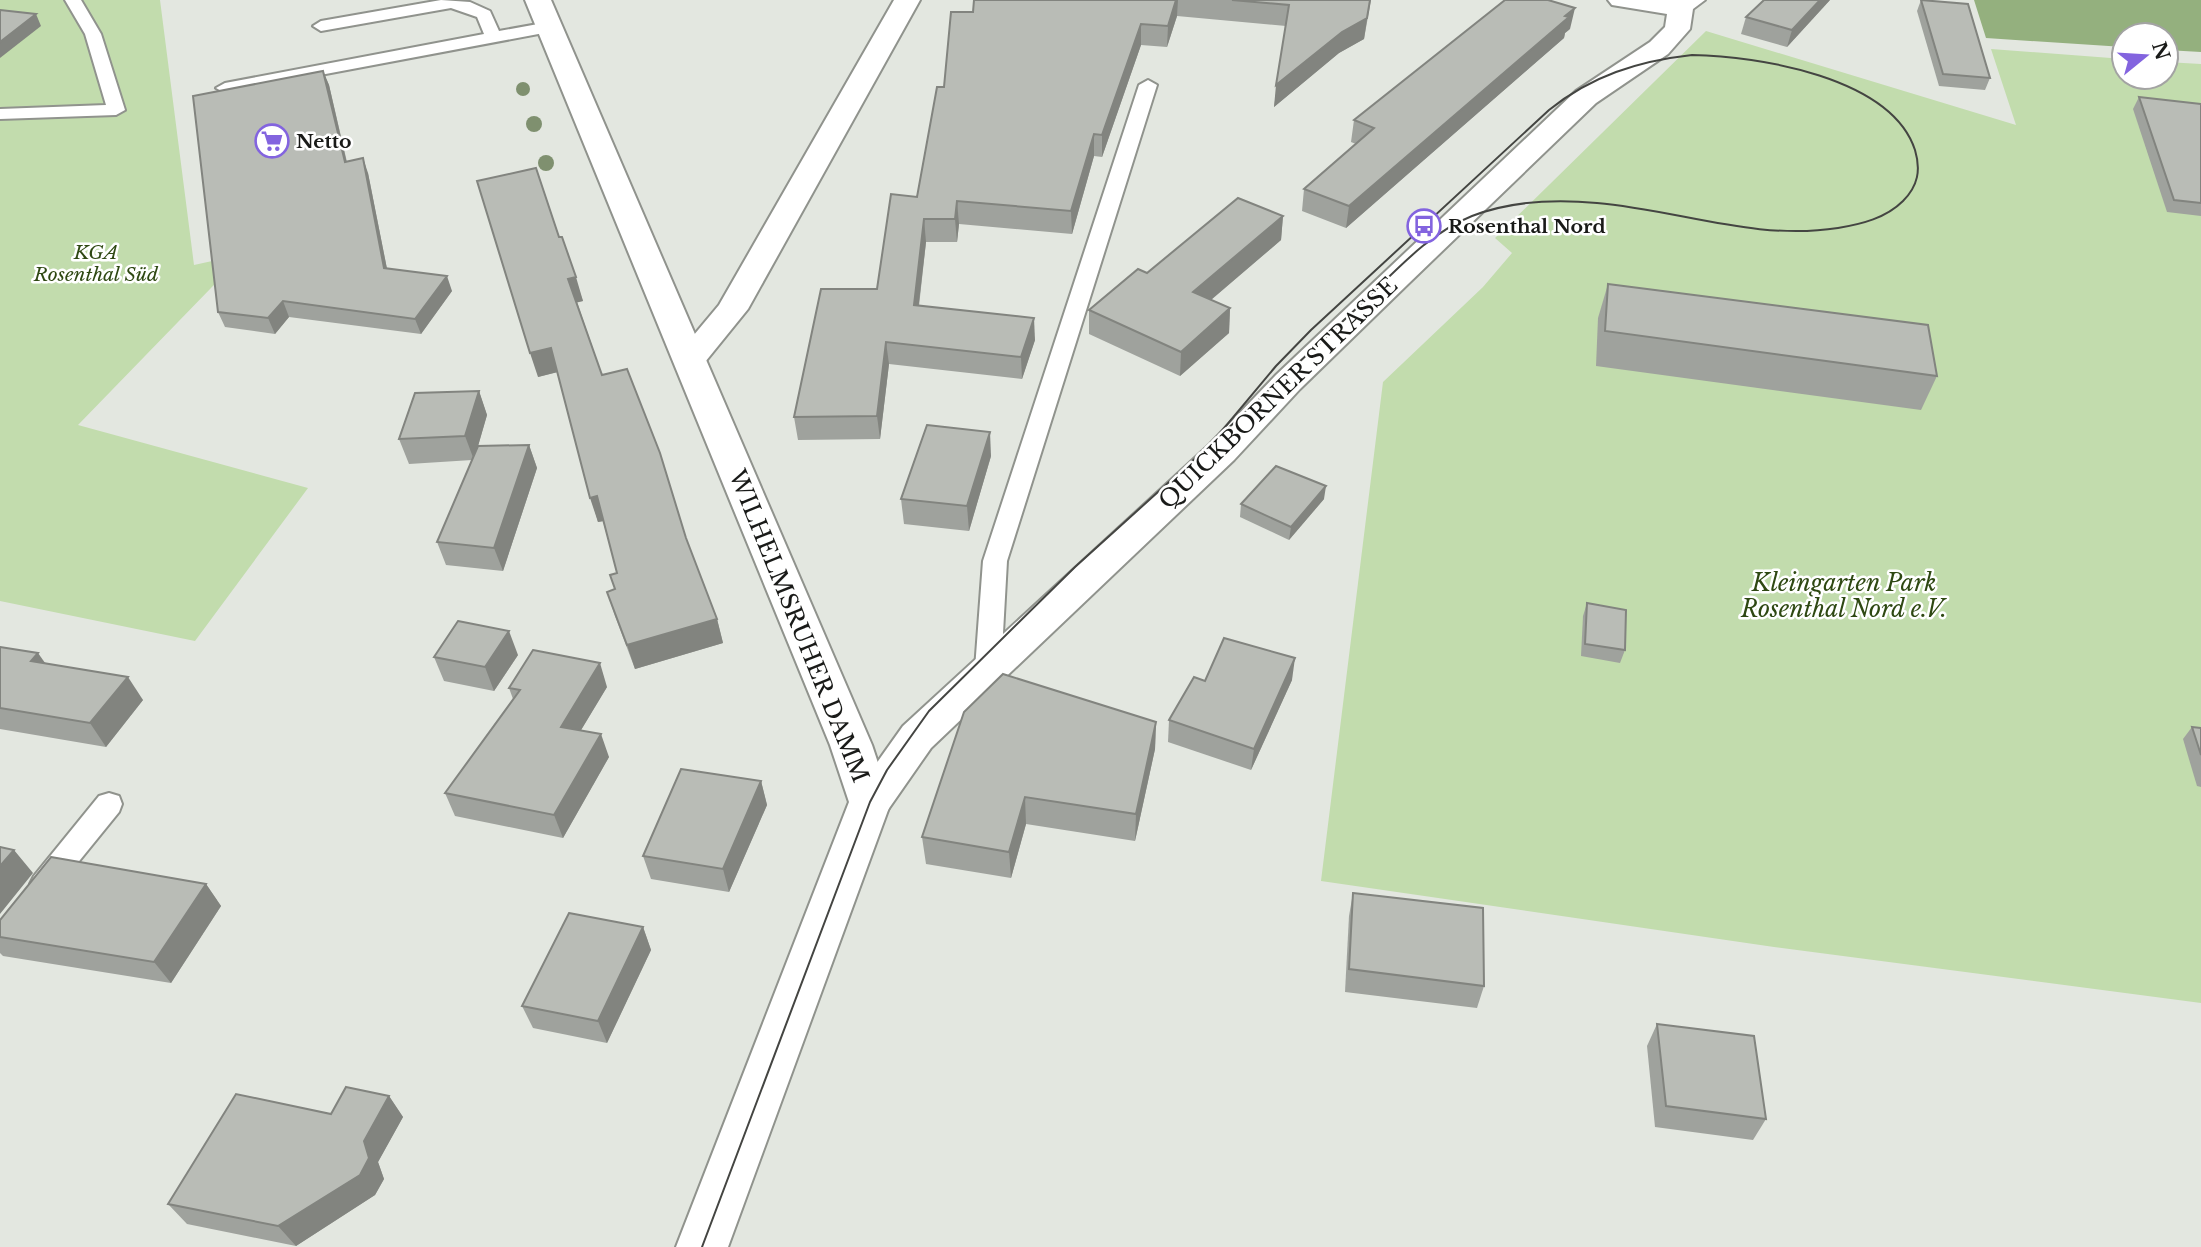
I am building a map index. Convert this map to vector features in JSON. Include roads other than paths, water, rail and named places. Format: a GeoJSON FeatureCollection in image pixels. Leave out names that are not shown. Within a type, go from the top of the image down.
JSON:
{"type":"FeatureCollection","features":[{"type":"Feature","properties":{"kind":"street"},"geometry":{"type":"LineString","coordinates":[[689,360],[732,309],[907,0]]}},
{"type":"Feature","properties":{"kind":"street"},"geometry":{"type":"LineString","coordinates":[[1621,0],[1687,2]]}},
{"type":"Feature","properties":{"kind":"street","name":"QUICKBORNER STRASSE"},"geometry":{"type":"LineString","coordinates":[[870,802],[917,737],[1222,452],[1301,369],[1572,110],[1598,88],[1659,48],[1677,29],[1687,2]]}},
{"type":"Feature","properties":{"kind":"street","name":"WILHELMSRUHER DAMM"},"geometry":{"type":"LineString","coordinates":[[543,13],[851,745],[870,802],[702,1247]]}},
{"type":"Feature","properties":{"kind":"lane"},"geometry":{"type":"LineString","coordinates":[[0,114],[116,110],[93,34],[73,0]]}},
{"type":"Feature","properties":{"kind":"lane"},"geometry":{"type":"LineString","coordinates":[[321,26],[451,3],[470,7],[484,14],[493,37]]}},
{"type":"Feature","properties":{"kind":"lane"},"geometry":{"type":"LineString","coordinates":[[225,88],[493,37],[543,13]]}},
{"type":"Feature","properties":{"kind":"lane"},"geometry":{"type":"LineString","coordinates":[[988,669],[995,561],[1148,85]]}},
{"type":"Feature","properties":{"kind":"lane"},"geometry":{"type":"LineString","coordinates":[[25,908],[109,804]]}},
{"type":"Feature","properties":{"kind":"tram line"},"geometry":{"type":"LineString","coordinates":[[1692,55],[1720,56],[1785,66],[1851,88],[1879,104],[1901,125],[1915,150],[1918,164],[1915,184],[1903,201],[1889,212],[1873,219],[1838,228],[1807,231],[1747,228],[1627,207],[1581,202],[1518,204],[1472,216],[1440,233],[1412,255],[1210,445],[1276,366],[1311,330],[1549,110],[1598,79],[1653,61],[1692,55]]}},
{"type":"Feature","properties":{"kind":"tram line"},"geometry":{"type":"LineString","coordinates":[[702,1247],[870,802],[887,770],[929,711],[1075,567],[1210,445]]}},
{"type":"Feature","properties":{"kind":"place","name":"Netto"},"geometry":{"type":"Point","coordinates":[272,141]}},
{"type":"Feature","properties":{"kind":"place","name":"Rosenthal Nord"},"geometry":{"type":"Point","coordinates":[1424,226]}},
{"type":"Feature","properties":{"kind":"park label","name":"KGA Rosenthal Süd"},"geometry":{"type":"Point","coordinates":[96,263]}},
{"type":"Feature","properties":{"kind":"park label","name":"Kleingarten Park Rosenthal Nord e.V."},"geometry":{"type":"Point","coordinates":[1844,596]}}]}
